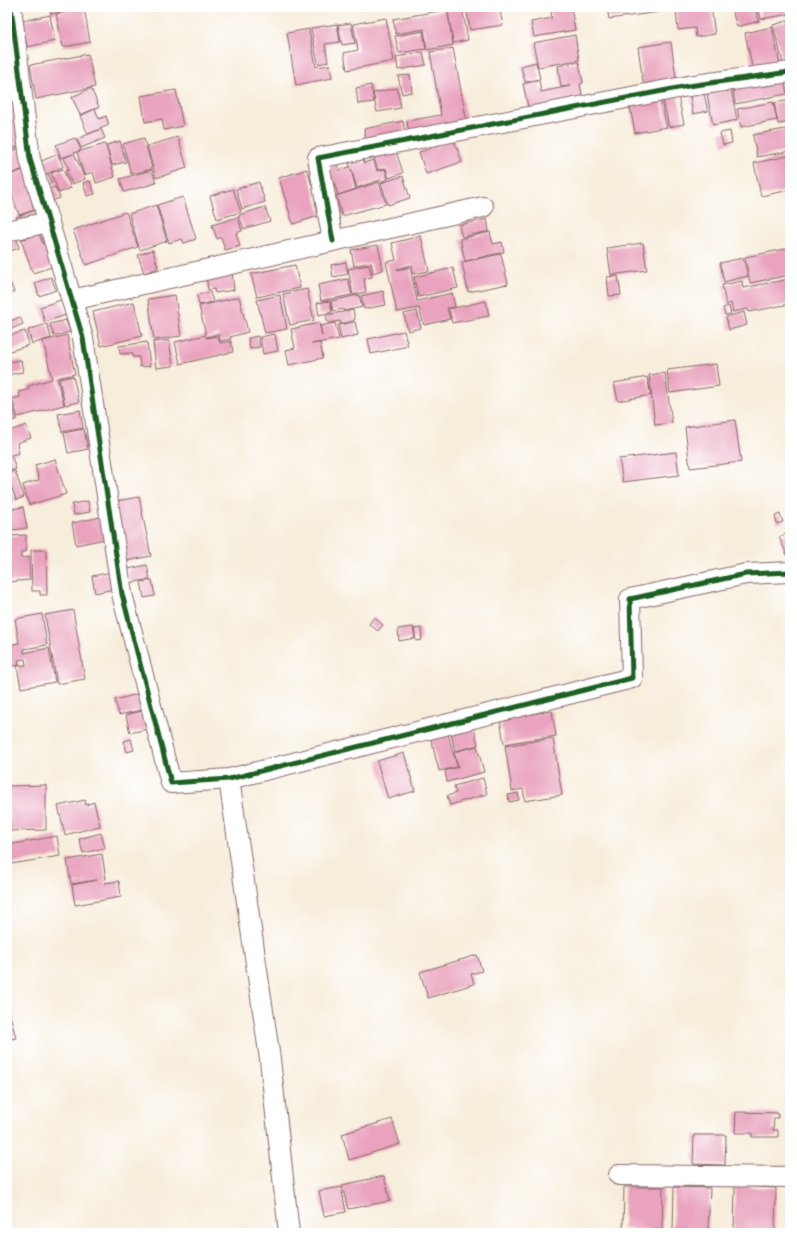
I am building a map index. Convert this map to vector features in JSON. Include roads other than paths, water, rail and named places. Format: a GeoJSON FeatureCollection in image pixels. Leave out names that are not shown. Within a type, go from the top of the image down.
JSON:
{"type":"FeatureCollection","features":[{"type":"Feature","properties":{"kind":"street"},"geometry":{"type":"LineString","coordinates":[[11,7],[30,159],[83,338],[122,594],[171,783],[229,778],[632,678],[630,599],[746,574],[790,572]]}},
{"type":"Feature","properties":{"kind":"street"},"geometry":{"type":"LineString","coordinates":[[334,241],[318,158],[680,88],[790,72]]}},
{"type":"Feature","properties":{"kind":"street"},"geometry":{"type":"LineString","coordinates":[[72,300],[483,207]]}},
{"type":"Feature","properties":{"kind":"street"},"geometry":{"type":"LineString","coordinates":[[7,231],[49,222]]}},
{"type":"Feature","properties":{"kind":"street"},"geometry":{"type":"LineString","coordinates":[[229,778],[270,1059],[289,1233]]}},
{"type":"Feature","properties":{"kind":"street"},"geometry":{"type":"LineString","coordinates":[[619,1175],[790,1177]]}}]}
